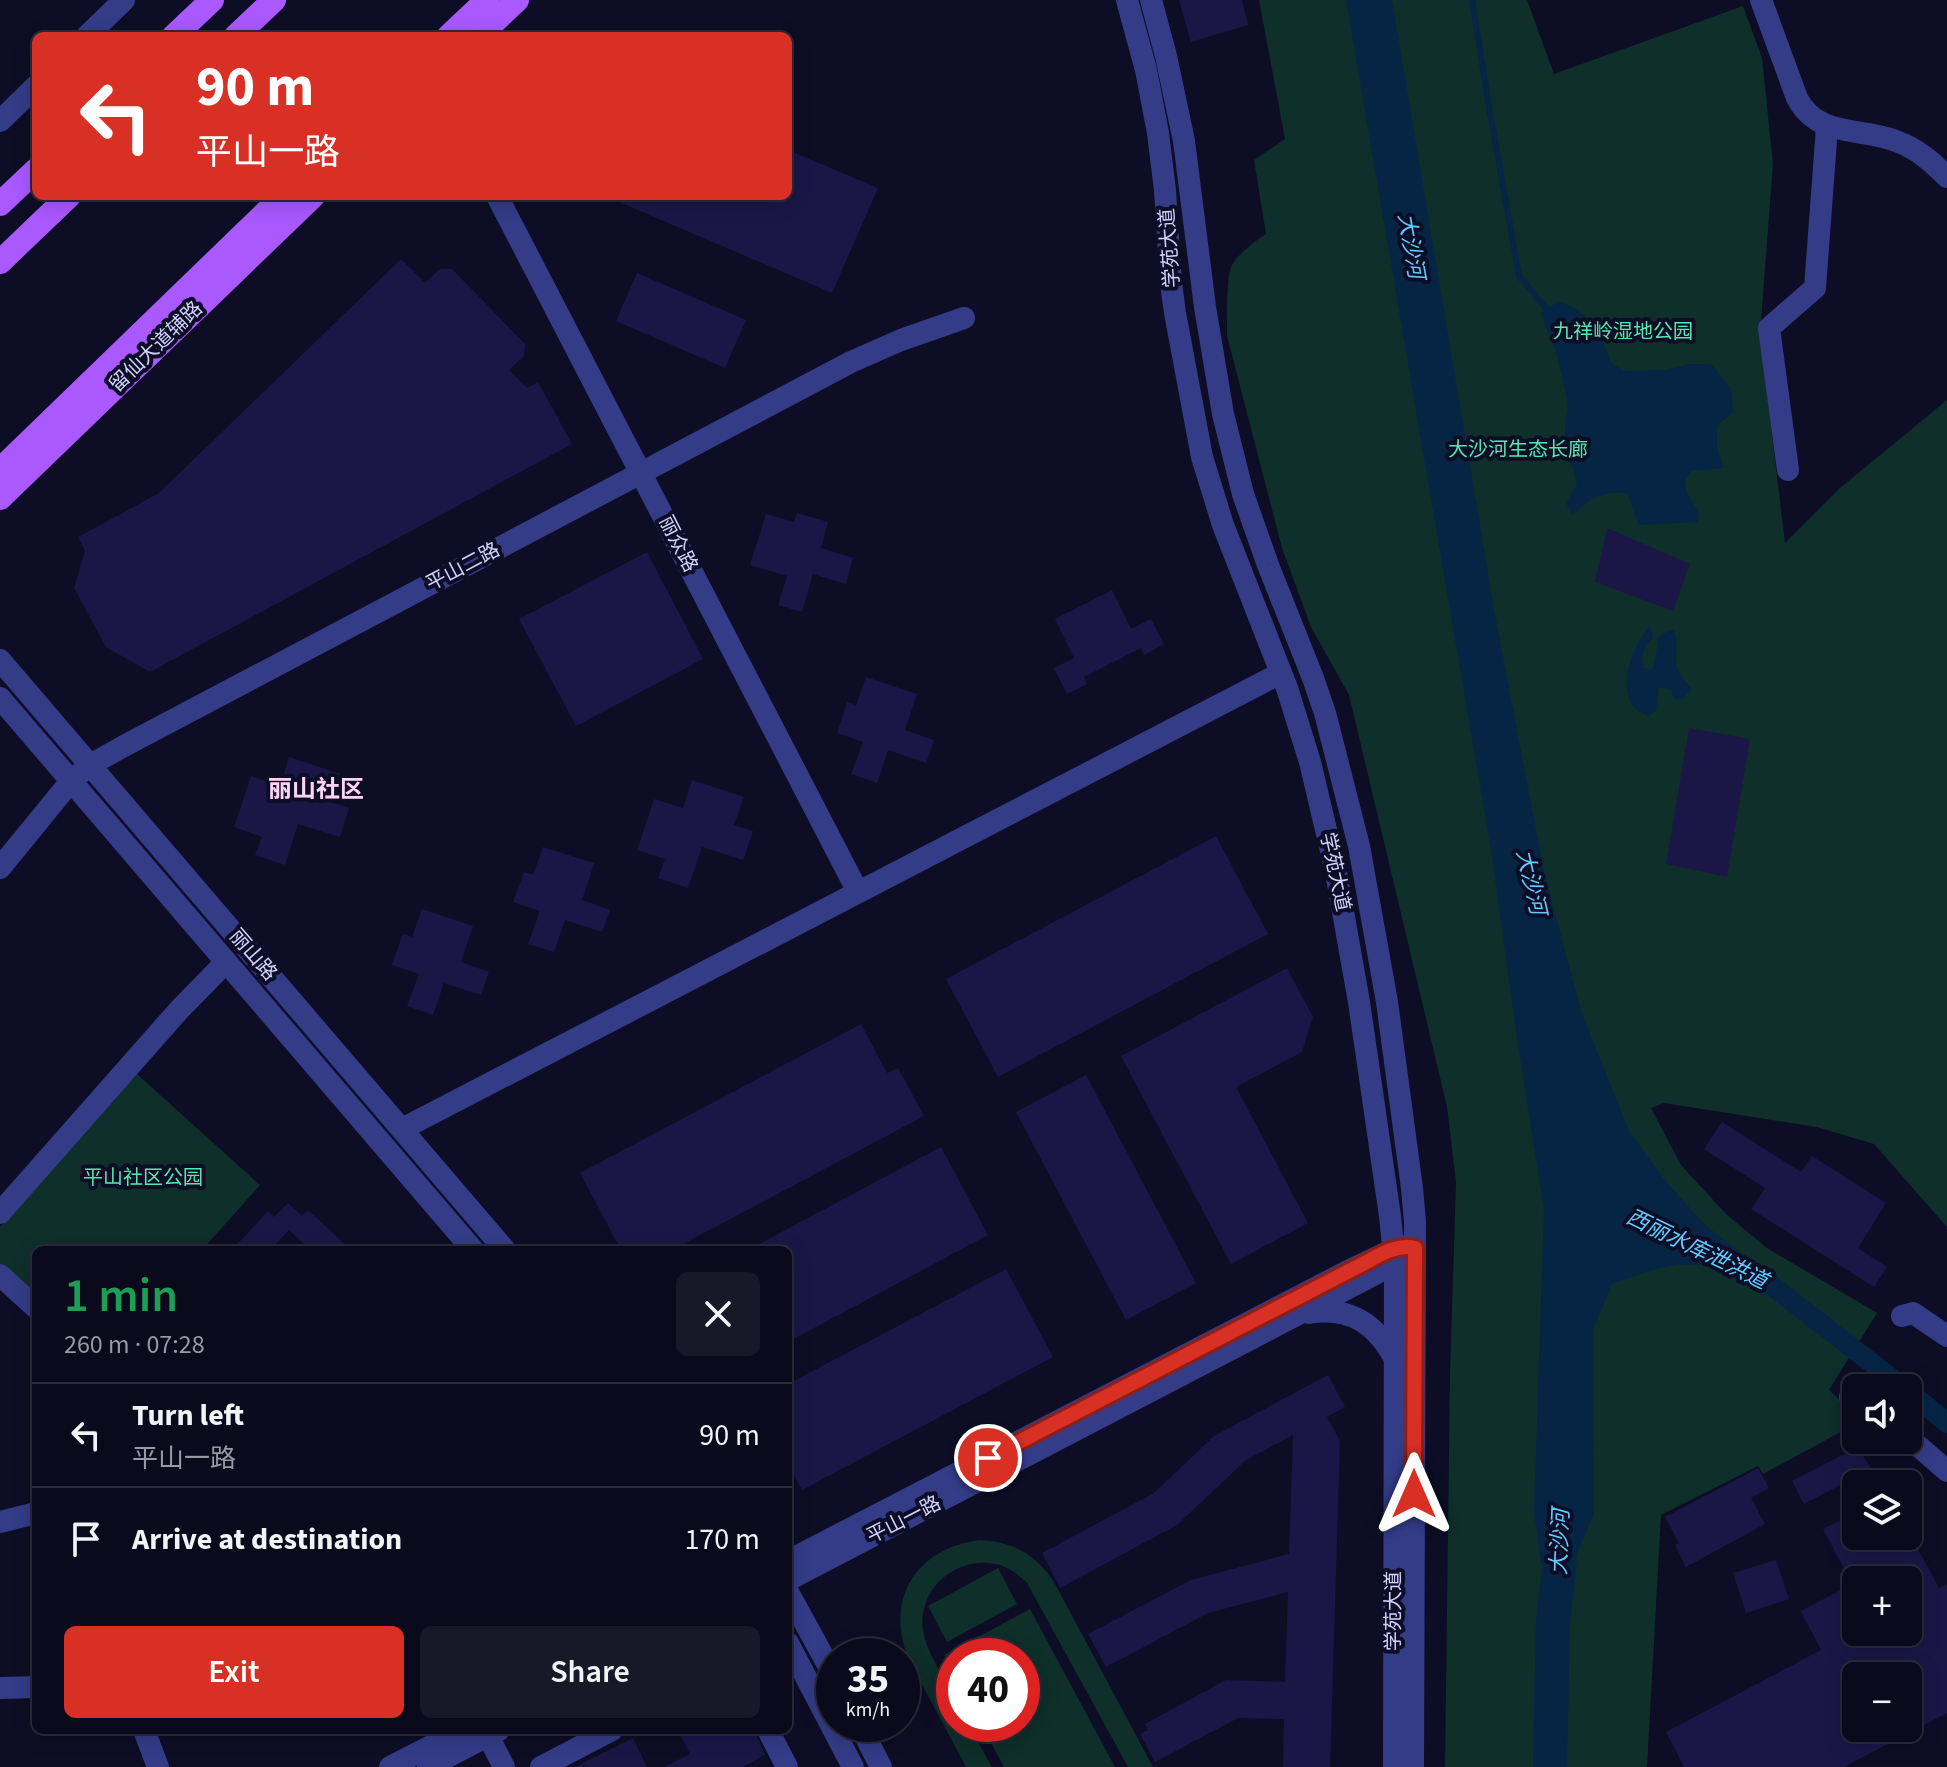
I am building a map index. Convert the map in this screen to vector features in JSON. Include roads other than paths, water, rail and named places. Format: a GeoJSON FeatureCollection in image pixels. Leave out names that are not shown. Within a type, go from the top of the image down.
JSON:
{"type":"FeatureCollection","features":[{"type":"Feature","properties":{"kind":"main road"},"geometry":{"type":"LineString","coordinates":[[178,32],[212,0]]}},
{"type":"Feature","properties":{"kind":"main road"},"geometry":{"type":"LineString","coordinates":[[240,32],[274,0]]}},
{"type":"Feature","properties":{"kind":"main road"},"geometry":{"type":"LineString","coordinates":[[453,32],[487,0]]}},
{"type":"Feature","properties":{"kind":"main road"},"geometry":{"type":"LineString","coordinates":[[483,32],[517,0]]}},
{"type":"Feature","properties":{"kind":"main road"},"geometry":{"type":"LineString","coordinates":[[0,204],[32,174]]}},
{"type":"Feature","properties":{"kind":"main road"},"geometry":{"type":"LineString","coordinates":[[0,262],[65,200]]}},
{"type":"Feature","properties":{"kind":"main road","name":"留仙大道辅路"},"geometry":{"type":"LineString","coordinates":[[0,470],[279,200]]}},
{"type":"Feature","properties":{"kind":"main road","name":"留仙大道辅路"},"geometry":{"type":"LineString","coordinates":[[0,498],[309,200]]}},
{"type":"Feature","properties":{"kind":"street"},"geometry":{"type":"LineString","coordinates":[[91,32],[124,0]]}},
{"type":"Feature","properties":{"kind":"street","name":"学苑大道"},"geometry":{"type":"LineString","coordinates":[[1127,0],[1156,122],[1175,313],[1202,457],[1223,525],[1281,673],[1310,762],[1336,872],[1401,1254],[1413,1767]]}},
{"type":"Feature","properties":{"kind":"street","name":"学苑大道"},"geometry":{"type":"LineString","coordinates":[[1151,0],[1184,141],[1205,307],[1223,414],[1243,494],[1325,713],[1359,846],[1389,1017],[1412,1188],[1401,1254],[1396,1361],[1394,1767]]}},
{"type":"Feature","properties":{"kind":"street"},"geometry":{"type":"LineString","coordinates":[[1761,0],[1797,98],[1813,119],[1827,127],[1875,134],[1896,141],[1927,157],[1947,177]]}},
{"type":"Feature","properties":{"kind":"street"},"geometry":{"type":"LineString","coordinates":[[0,121],[32,90]]}},
{"type":"Feature","properties":{"kind":"street"},"geometry":{"type":"LineString","coordinates":[[1788,470],[1769,328],[1815,288],[1827,127]]}},
{"type":"Feature","properties":{"kind":"street","name":"丽众路"},"geometry":{"type":"LineString","coordinates":[[499,200],[858,892]]}},
{"type":"Feature","properties":{"kind":"street","name":"平山二路"},"geometry":{"type":"LineString","coordinates":[[0,868],[71,781],[90,765],[851,362],[964,318]]}},
{"type":"Feature","properties":{"kind":"street","name":"丽山路"},"geometry":{"type":"LineString","coordinates":[[0,660],[502,1246]]}},
{"type":"Feature","properties":{"kind":"street"},"geometry":{"type":"LineString","coordinates":[[402,1129],[1281,673]]}},
{"type":"Feature","properties":{"kind":"street","name":"丽山路"},"geometry":{"type":"LineString","coordinates":[[0,698],[465,1246]]}},
{"type":"Feature","properties":{"kind":"street"},"geometry":{"type":"LineString","coordinates":[[0,1213],[179,1010],[226,962]]}},
{"type":"Feature","properties":{"kind":"street"},"geometry":{"type":"LineString","coordinates":[[468,1246],[484,1225]]}},
{"type":"Feature","properties":{"kind":"street","name":"平山一路"},"geometry":{"type":"LineString","coordinates":[[792,1578],[1296,1317],[1401,1254]]}},
{"type":"Feature","properties":{"kind":"street","name":"平山一路"},"geometry":{"type":"LineString","coordinates":[[792,1559],[1401,1254]]}},
{"type":"Feature","properties":{"kind":"street"},"geometry":{"type":"LineString","coordinates":[[0,1275],[32,1304]]}},
{"type":"Feature","properties":{"kind":"street"},"geometry":{"type":"LineString","coordinates":[[1296,1317],[1328,1311],[1359,1320],[1381,1336],[1396,1361]]}},
{"type":"Feature","properties":{"kind":"street"},"geometry":{"type":"LineString","coordinates":[[1902,1316],[1913,1313],[1947,1336]]}},
{"type":"Feature","properties":{"kind":"street"},"geometry":{"type":"LineString","coordinates":[[1922,1449],[1947,1471]]}},
{"type":"Feature","properties":{"kind":"street"},"geometry":{"type":"LineString","coordinates":[[0,1522],[32,1514]]}},
{"type":"Feature","properties":{"kind":"street"},"geometry":{"type":"LineString","coordinates":[[792,1599],[816,1643]]}},
{"type":"Feature","properties":{"kind":"street"},"geometry":{"type":"LineString","coordinates":[[792,1651],[853,1767]]}},
{"type":"Feature","properties":{"kind":"street"},"geometry":{"type":"LineString","coordinates":[[0,1688],[32,1687]]}},
{"type":"Feature","properties":{"kind":"street"},"geometry":{"type":"LineString","coordinates":[[146,1734],[158,1767]]}},
{"type":"Feature","properties":{"kind":"street"},"geometry":{"type":"LineString","coordinates":[[390,1767],[454,1734]]}},
{"type":"Feature","properties":{"kind":"street"},"geometry":{"type":"LineString","coordinates":[[428,1767],[487,1734]]}},
{"type":"Feature","properties":{"kind":"street"},"geometry":{"type":"LineString","coordinates":[[492,1734],[504,1767]]}},
{"type":"Feature","properties":{"kind":"street"},"geometry":{"type":"LineString","coordinates":[[541,1767],[604,1734]]}},
{"type":"Feature","properties":{"kind":"street"},"geometry":{"type":"LineString","coordinates":[[770,1734],[787,1767]]}},
{"type":"Feature","properties":{"kind":"street"},"geometry":{"type":"LineString","coordinates":[[868,1742],[881,1767]]}},
{"type":"Feature","properties":{"kind":"water"},"geometry":{"type":"Polygon","coordinates":[[[1346,0],[1392,0],[1494,609],[1544,872],[1582,1014],[1629,1131],[1664,1179],[1706,1226],[1768,1273],[1758,1291],[1718,1270],[1691,1265],[1664,1267],[1612,1284],[1593,1330],[1594,1514],[1570,1570],[1549,1571],[1541,1563],[1534,1511],[1544,1210],[1492,856],[1346,0]]]}},
{"type":"Feature","properties":{"kind":"water"},"geometry":{"type":"Polygon","coordinates":[[[1559,301],[1580,312],[1594,325],[1611,363],[1625,371],[1711,364],[1731,388],[1733,412],[1717,426],[1717,448],[1724,468],[1692,471],[1685,480],[1687,492],[1699,514],[1698,522],[1639,525],[1627,493],[1597,497],[1572,515],[1566,503],[1577,484],[1565,446],[1568,404],[1557,355],[1541,313],[1559,301]]]}},
{"type":"Feature","properties":{"kind":"water"},"geometry":{"type":"Polygon","coordinates":[[[1649,627],[1653,634],[1643,652],[1644,668],[1651,669],[1654,665],[1656,639],[1674,630],[1677,667],[1692,688],[1682,700],[1674,698],[1671,690],[1659,687],[1656,711],[1648,716],[1637,710],[1631,701],[1627,680],[1632,656],[1649,627]]]}},
{"type":"Feature","properties":{"kind":"waterway"},"geometry":{"type":"LineString","coordinates":[[1472,0],[1519,276],[1547,309]]}},
{"type":"Feature","properties":{"kind":"waterway","name":"西丽水库泄洪道"},"geometry":{"type":"LineString","coordinates":[[1739,1269],[1771,1285],[1886,1374]]}},
{"type":"Feature","properties":{"kind":"waterway","name":"西丽水库泄洪道"},"geometry":{"type":"LineString","coordinates":[[1922,1402],[1947,1423]]}},
{"type":"Feature","properties":{"kind":"waterway","name":"大沙河"},"geometry":{"type":"LineString","coordinates":[[1550,1767],[1553,1621],[1561,1524]]}},
{"type":"Feature","properties":{"kind":"district","name":"丽山社区"},"geometry":{"type":"Point","coordinates":[316,789]}},
{"type":"Feature","properties":{"kind":"park label","name":"九祥岭湿地公园"},"geometry":{"type":"Point","coordinates":[1623,332]}},
{"type":"Feature","properties":{"kind":"park label","name":"大沙河生态长廊"},"geometry":{"type":"Point","coordinates":[1518,450]}},
{"type":"Feature","properties":{"kind":"park label","name":"平山社区公园"},"geometry":{"type":"Point","coordinates":[143,1178]}}]}
